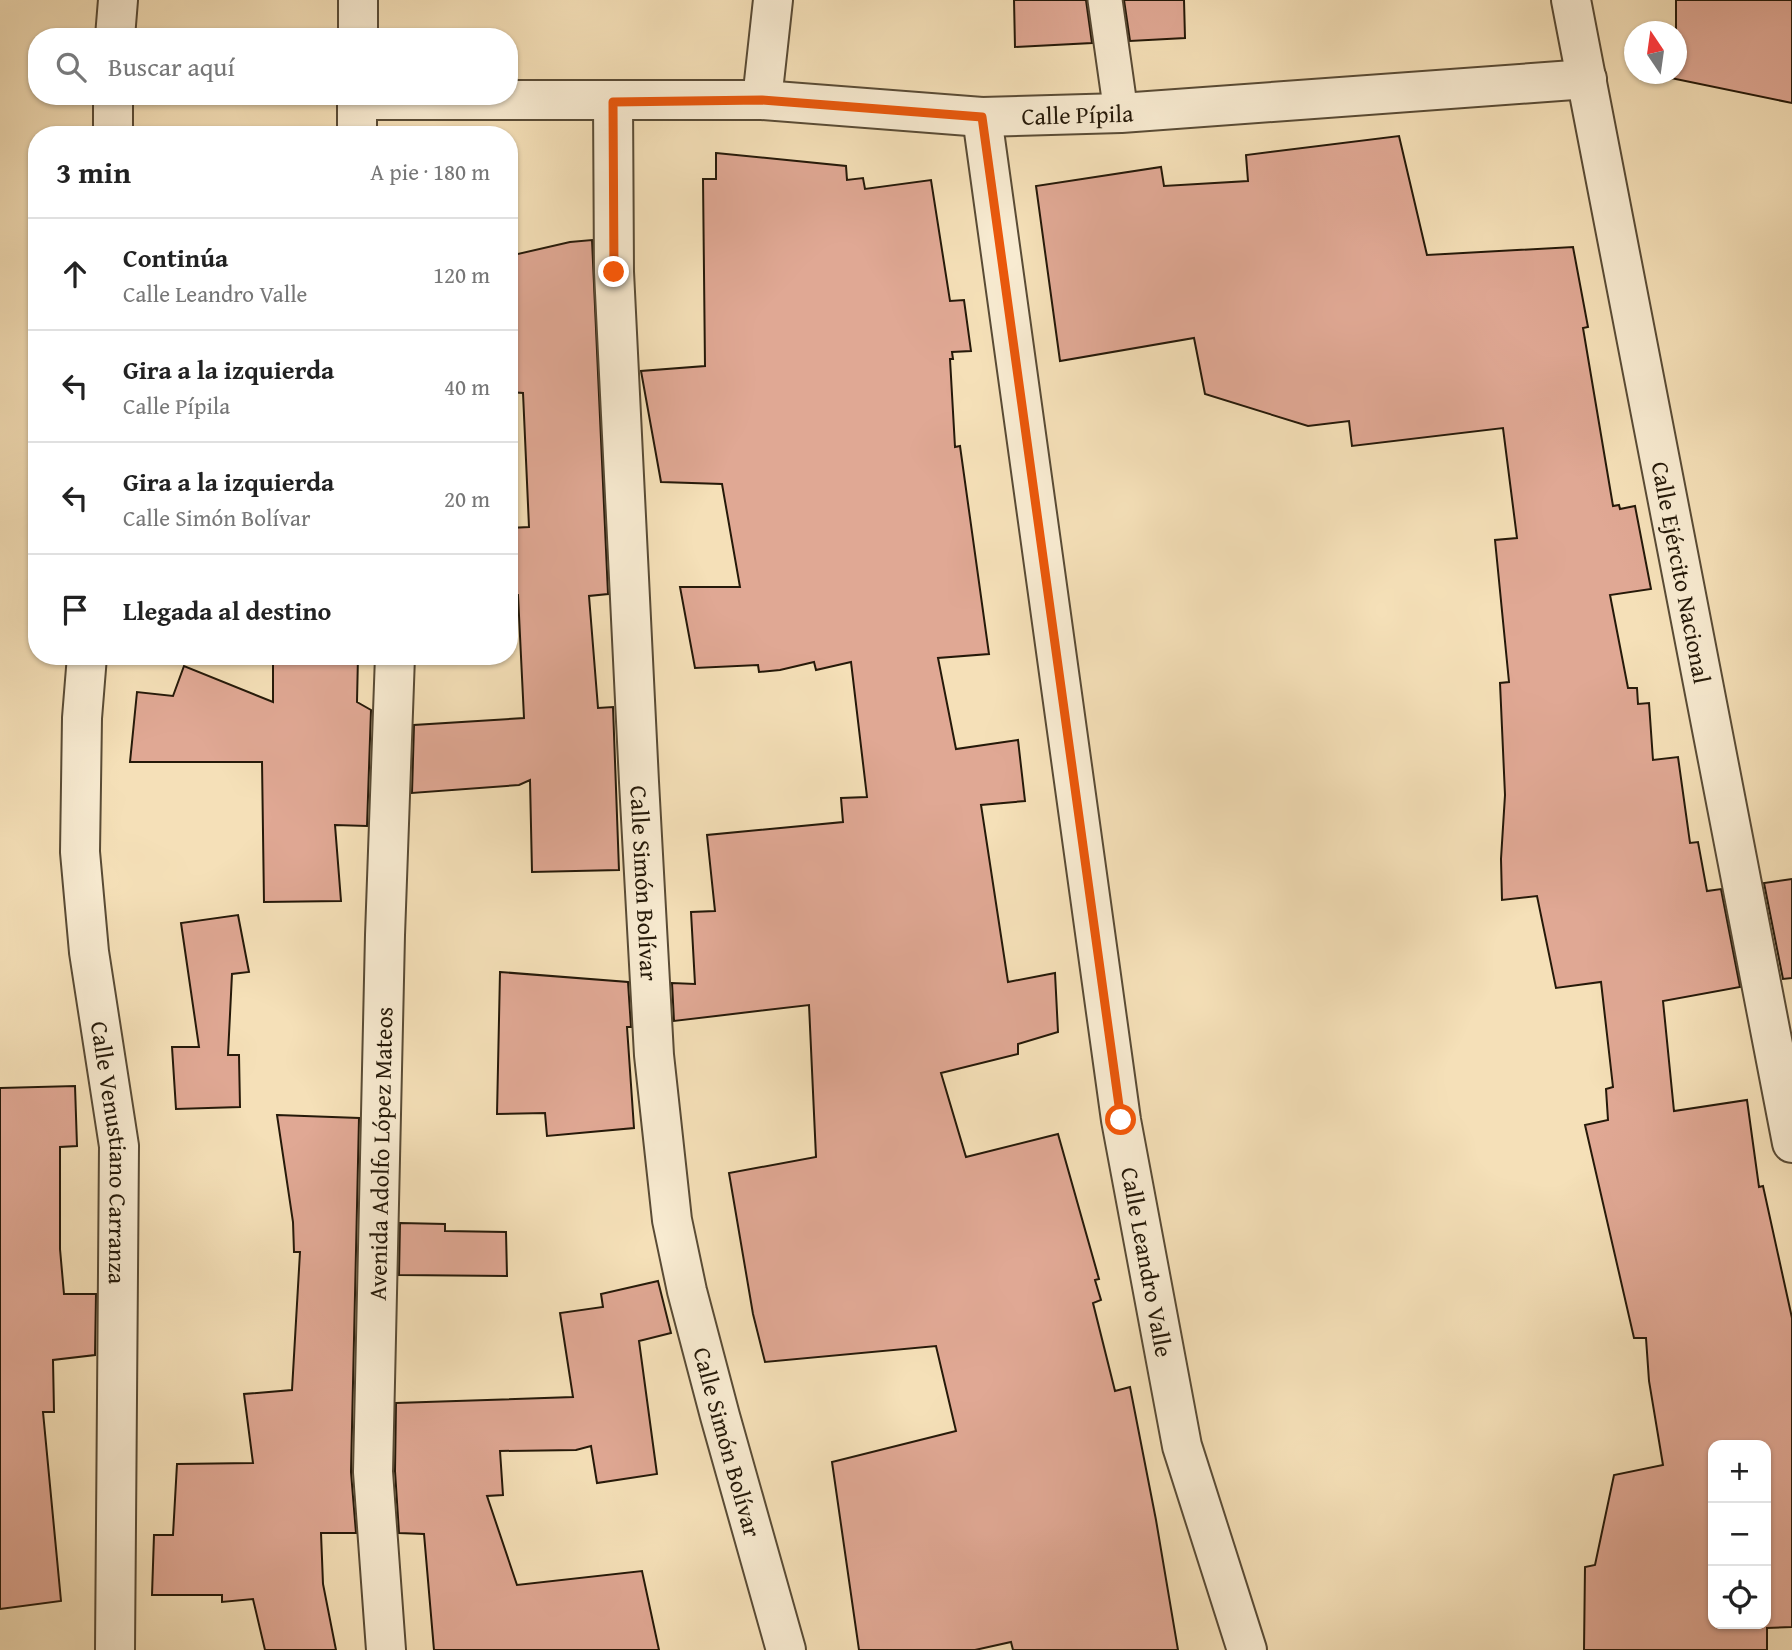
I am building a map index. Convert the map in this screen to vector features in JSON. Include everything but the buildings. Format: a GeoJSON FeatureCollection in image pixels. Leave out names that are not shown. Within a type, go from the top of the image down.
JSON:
{"type":"FeatureCollection","features":[{"type":"Feature","properties":{"kind":"street"},"geometry":{"type":"LineString","coordinates":[[116,28],[118,0]]}},
{"type":"Feature","properties":{"kind":"street"},"geometry":{"type":"LineString","coordinates":[[358,0],[358,28]]}},
{"type":"Feature","properties":{"kind":"street"},"geometry":{"type":"LineString","coordinates":[[762,100],[773,0]]}},
{"type":"Feature","properties":{"kind":"street","name":"Calle Ejército Nacional"},"geometry":{"type":"LineString","coordinates":[[1572,0],[1792,1143]]}},
{"type":"Feature","properties":{"kind":"street","name":"Calle Pípila"},"geometry":{"type":"LineString","coordinates":[[518,105],[762,100],[982,117],[1121,113],[1587,79]]}},
{"type":"Feature","properties":{"kind":"street","name":"Calle Simón Bolívar"},"geometry":{"type":"LineString","coordinates":[[613,102],[614,272],[623,471],[654,1055],[670,1207],[687,1290],[786,1650]]}},
{"type":"Feature","properties":{"kind":"street"},"geometry":{"type":"LineString","coordinates":[[113,105],[113,126]]}},
{"type":"Feature","properties":{"kind":"street","name":"Calle Pípila"},"geometry":{"type":"LineString","coordinates":[[357,110],[517,105]]}},
{"type":"Feature","properties":{"kind":"street","name":"Calle Leandro Valle"},"geometry":{"type":"LineString","coordinates":[[982,117],[1121,1120],[1182,1446],[1247,1650]]}},
{"type":"Feature","properties":{"kind":"street","name":"Calle Venustiano Carranza"},"geometry":{"type":"LineString","coordinates":[[86,665],[82,719],[79,852],[89,952],[119,1146],[115,1650]]}},
{"type":"Feature","properties":{"kind":"street","name":"Avenida Adolfo López Mateos"},"geometry":{"type":"LineString","coordinates":[[386,1650],[373,1472],[394,665]]}},
{"type":"Feature","properties":{"kind":"lane"},"geometry":{"type":"LineString","coordinates":[[1105,0],[1121,113]]}},
{"type":"Feature","properties":{"kind":"route"},"geometry":{"type":"LineString","coordinates":[[614,272],[613,102],[762,100],[982,117],[1121,1120]]}}]}
